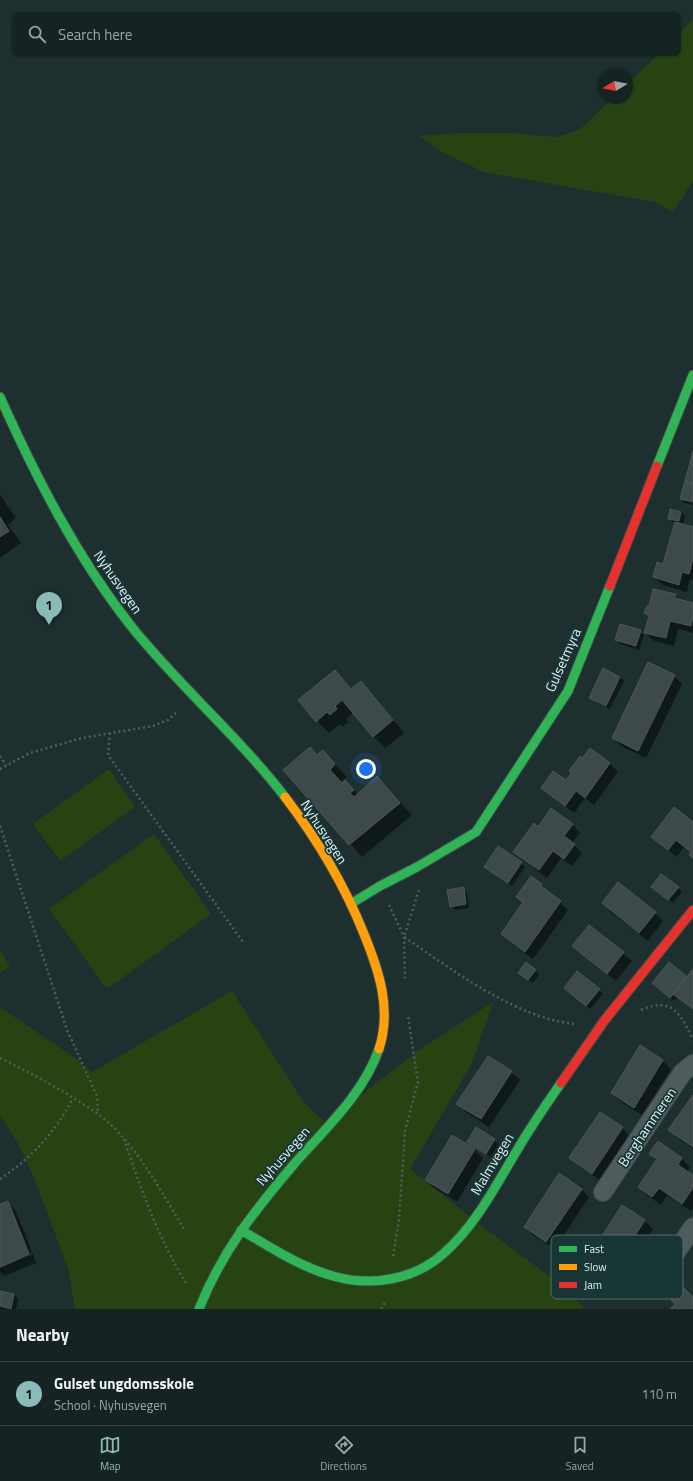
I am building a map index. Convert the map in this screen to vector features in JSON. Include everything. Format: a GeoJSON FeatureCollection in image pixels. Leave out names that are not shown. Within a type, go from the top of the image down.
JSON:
{"type":"FeatureCollection","features":[{"type":"Feature","properties":{"kind":"street","name":"Gulsetmyra"},"geometry":{"type":"LineString","coordinates":[[352,903],[476,832],[568,691],[693,375]]}},
{"type":"Feature","properties":{"kind":"street","name":"Nyhusvegen"},"geometry":{"type":"LineString","coordinates":[[0,397],[58,517],[88,566],[118,609],[160,660],[263,769],[307,829],[352,903],[374,958],[384,992],[385,1015],[382,1038],[375,1059],[363,1083],[346,1105],[258,1206],[215,1273],[201,1304]]}},
{"type":"Feature","properties":{"kind":"street","name":"Malmvegen"},"geometry":{"type":"LineString","coordinates":[[242,1230],[298,1262],[325,1275],[348,1280],[390,1280],[409,1274],[447,1251],[462,1235],[480,1210],[526,1135],[603,1023],[693,910]]}},
{"type":"Feature","properties":{"kind":"street","name":"Berghammeren"},"geometry":{"type":"LineString","coordinates":[[603,1192],[683,1072],[693,1064]]}},
{"type":"Feature","properties":{"kind":"street"},"geometry":{"type":"LineString","coordinates":[[683,1242],[693,1227]]}},
{"type":"Feature","properties":{"kind":"path"},"geometry":{"type":"LineString","coordinates":[[0,769],[30,754],[82,738],[153,726],[168,720],[183,706]]}},
{"type":"Feature","properties":{"kind":"path"},"geometry":{"type":"LineString","coordinates":[[110,733],[108,755],[242,942]]}},
{"type":"Feature","properties":{"kind":"path"},"geometry":{"type":"LineString","coordinates":[[0,756],[6,765]]}},
{"type":"Feature","properties":{"kind":"path"},"geometry":{"type":"LineString","coordinates":[[0,826],[67,1030],[97,1096],[98,1114]]}},
{"type":"Feature","properties":{"kind":"path"},"geometry":{"type":"LineString","coordinates":[[405,983],[404,937],[423,878],[417,867]]}},
{"type":"Feature","properties":{"kind":"path"},"geometry":{"type":"LineString","coordinates":[[380,886],[404,937],[460,975],[510,1003],[538,1016],[561,1022],[579,1024],[603,1023]]}},
{"type":"Feature","properties":{"kind":"path"},"geometry":{"type":"LineString","coordinates":[[637,1012],[662,1004],[670,1008],[678,1014],[693,1040]]}},
{"type":"Feature","properties":{"kind":"path"},"geometry":{"type":"LineString","coordinates":[[392,1263],[399,1220],[405,1131],[418,1082],[408,1014]]}},
{"type":"Feature","properties":{"kind":"path"},"geometry":{"type":"LineString","coordinates":[[0,1058],[36,1076],[73,1098],[108,1122],[123,1137],[142,1161],[184,1229]]}},
{"type":"Feature","properties":{"kind":"path"},"geometry":{"type":"LineString","coordinates":[[0,1178],[14,1170],[46,1140],[62,1118],[73,1098]]}},
{"type":"Feature","properties":{"kind":"path"},"geometry":{"type":"LineString","coordinates":[[123,1137],[150,1213],[165,1246],[201,1304]]}},
{"type":"Feature","properties":{"kind":"green space"},"geometry":{"type":"Polygon","coordinates":[[[693,19],[693,181],[673,212],[655,202],[484,172],[442,152],[419,136],[461,133],[511,133],[556,137],[579,130],[607,104],[633,104],[633,78],[657,56],[681,56],[681,32],[693,19]]]}},
{"type":"Feature","properties":{"kind":"green space"},"geometry":{"type":"Polygon","coordinates":[[[109,769],[135,807],[60,861],[33,824],[109,769]]]}},
{"type":"Feature","properties":{"kind":"green space"},"geometry":{"type":"Polygon","coordinates":[[[154,834],[211,914],[107,989],[49,909],[154,834]]]}},
{"type":"Feature","properties":{"kind":"green space"},"geometry":{"type":"Polygon","coordinates":[[[0,951],[10,966],[0,973],[0,951]]]}},
{"type":"Feature","properties":{"kind":"green space"},"geometry":{"type":"Polygon","coordinates":[[[232,991],[303,1101],[325,1123],[419,1050],[493,1002],[472,1063],[410,1169],[470,1217],[551,1278],[551,1299],[574,1299],[585,1309],[75,1309],[68,1268],[34,1178],[20,1147],[0,1115],[0,1007],[75,1058],[92,1072],[232,991]]]}},
{"type":"Feature","properties":{"kind":"building"},"geometry":{"type":"Polygon","coordinates":[[[693,451],[693,484],[685,481],[693,451]]]}},
{"type":"Feature","properties":{"kind":"building"},"geometry":{"type":"Polygon","coordinates":[[[685,481],[693,484],[693,502],[680,499],[685,481]]]}},
{"type":"Feature","properties":{"kind":"building"},"geometry":{"type":"Polygon","coordinates":[[[670,509],[681,512],[679,521],[668,519],[670,509]]]}},
{"type":"Feature","properties":{"kind":"building"},"geometry":{"type":"Polygon","coordinates":[[[0,517],[9,531],[0,537],[0,517]]]}},
{"type":"Feature","properties":{"kind":"building"},"geometry":{"type":"Polygon","coordinates":[[[675,522],[693,527],[693,558],[689,574],[682,572],[679,585],[653,577],[657,562],[663,564],[675,522]]]}},
{"type":"Feature","properties":{"kind":"building"},"geometry":{"type":"Polygon","coordinates":[[[653,589],[676,594],[675,598],[693,603],[693,617],[691,626],[670,621],[666,638],[644,633],[649,616],[644,613],[647,606],[649,606],[653,589]]]}},
{"type":"Feature","properties":{"kind":"building"},"geometry":{"type":"Polygon","coordinates":[[[620,624],[641,630],[636,646],[615,640],[620,624]]]}},
{"type":"Feature","properties":{"kind":"building"},"geometry":{"type":"Polygon","coordinates":[[[648,662],[675,675],[638,751],[612,738],[648,662]]]}},
{"type":"Feature","properties":{"kind":"building"},"geometry":{"type":"Polygon","coordinates":[[[603,668],[620,677],[606,706],[589,698],[603,668]]]}},
{"type":"Feature","properties":{"kind":"building"},"geometry":{"type":"Polygon","coordinates":[[[335,670],[351,689],[361,681],[393,720],[373,737],[342,700],[335,706],[337,709],[330,715],[327,712],[316,722],[298,700],[335,670]]]}},
{"type":"Feature","properties":{"kind":"building"},"geometry":{"type":"Polygon","coordinates":[[[310,747],[317,755],[323,750],[335,764],[330,770],[342,783],[345,780],[354,790],[350,793],[354,797],[377,776],[400,803],[349,845],[283,770],[310,747]]]}},
{"type":"Feature","properties":{"kind":"building"},"geometry":{"type":"Polygon","coordinates":[[[590,748],[610,763],[585,798],[576,791],[565,806],[541,788],[553,771],[566,780],[571,773],[569,771],[580,756],[582,758],[590,748]]]}},
{"type":"Feature","properties":{"kind":"building"},"geometry":{"type":"Polygon","coordinates":[[[674,807],[693,822],[693,858],[689,855],[691,852],[676,840],[668,850],[651,837],[674,807]]]}},
{"type":"Feature","properties":{"kind":"building"},"geometry":{"type":"Polygon","coordinates":[[[551,808],[573,824],[564,836],[575,844],[564,859],[553,851],[539,870],[513,852],[534,823],[538,827],[551,808]]]}},
{"type":"Feature","properties":{"kind":"building"},"geometry":{"type":"Polygon","coordinates":[[[498,846],[522,862],[508,883],[484,867],[498,846]]]}},
{"type":"Feature","properties":{"kind":"building"},"geometry":{"type":"Polygon","coordinates":[[[661,874],[679,887],[668,900],[651,887],[661,874]]]}},
{"type":"Feature","properties":{"kind":"building"},"geometry":{"type":"Polygon","coordinates":[[[531,876],[542,884],[541,886],[561,901],[525,952],[501,934],[523,902],[516,897],[531,876]]]}},
{"type":"Feature","properties":{"kind":"building"},"geometry":{"type":"Polygon","coordinates":[[[618,882],[656,912],[639,933],[602,903],[618,882]]]}},
{"type":"Feature","properties":{"kind":"building"},"geometry":{"type":"Polygon","coordinates":[[[464,887],[466,904],[450,907],[447,890],[464,887]]]}},
{"type":"Feature","properties":{"kind":"building"},"geometry":{"type":"Polygon","coordinates":[[[589,925],[624,952],[607,974],[572,946],[589,925]]]}},
{"type":"Feature","properties":{"kind":"building"},"geometry":{"type":"Polygon","coordinates":[[[526,962],[536,970],[528,980],[518,973],[526,962]]]}},
{"type":"Feature","properties":{"kind":"building"},"geometry":{"type":"Polygon","coordinates":[[[669,962],[687,977],[670,998],[652,983],[669,962]]]}},
{"type":"Feature","properties":{"kind":"building"},"geometry":{"type":"Polygon","coordinates":[[[693,969],[693,1009],[673,994],[693,969]]]}},
{"type":"Feature","properties":{"kind":"building"},"geometry":{"type":"Polygon","coordinates":[[[577,971],[600,989],[586,1006],[564,988],[577,971]]]}},
{"type":"Feature","properties":{"kind":"building"},"geometry":{"type":"Polygon","coordinates":[[[640,1045],[663,1060],[634,1108],[611,1093],[640,1045]]]}},
{"type":"Feature","properties":{"kind":"building"},"geometry":{"type":"Polygon","coordinates":[[[488,1056],[512,1071],[481,1119],[456,1104],[488,1056]]]}},
{"type":"Feature","properties":{"kind":"building"},"geometry":{"type":"Polygon","coordinates":[[[693,1095],[693,1147],[668,1130],[693,1095]]]}},
{"type":"Feature","properties":{"kind":"building"},"geometry":{"type":"Polygon","coordinates":[[[600,1112],[623,1127],[592,1174],[569,1158],[600,1112]]]}},
{"type":"Feature","properties":{"kind":"building"},"geometry":{"type":"Polygon","coordinates":[[[476,1127],[495,1139],[486,1154],[467,1142],[476,1127]]]}},
{"type":"Feature","properties":{"kind":"building"},"geometry":{"type":"Polygon","coordinates":[[[452,1135],[475,1149],[448,1194],[425,1180],[452,1135]]]}},
{"type":"Feature","properties":{"kind":"building"},"geometry":{"type":"Polygon","coordinates":[[[658,1141],[682,1158],[678,1165],[693,1175],[693,1188],[682,1204],[659,1188],[652,1197],[638,1187],[657,1159],[649,1154],[658,1141]]]}},
{"type":"Feature","properties":{"kind":"building"},"geometry":{"type":"Polygon","coordinates":[[[559,1173],[582,1189],[546,1242],[524,1227],[559,1173]]]}},
{"type":"Feature","properties":{"kind":"building"},"geometry":{"type":"Polygon","coordinates":[[[8,1201],[29,1254],[0,1267],[0,1204],[8,1201]]]}},
{"type":"Feature","properties":{"kind":"building"},"geometry":{"type":"Polygon","coordinates":[[[622,1205],[645,1220],[635,1235],[603,1235],[622,1205]]]}},
{"type":"Feature","properties":{"kind":"building"},"geometry":{"type":"Polygon","coordinates":[[[683,1287],[693,1297],[693,1309],[670,1309],[675,1304],[671,1300],[683,1299],[683,1287]]]}},
{"type":"Feature","properties":{"kind":"building"},"geometry":{"type":"Polygon","coordinates":[[[0,1291],[14,1294],[11,1309],[0,1306],[0,1291]]]}},
{"type":"Feature","properties":{"kind":"traffic: fast"},"geometry":{"type":"LineString","coordinates":[[657,466],[693,375]]}},
{"type":"Feature","properties":{"kind":"traffic: fast"},"geometry":{"type":"LineString","coordinates":[[0,397],[28,457],[58,515],[92,572],[111,599],[149,648],[248,753],[285,797]]}},
{"type":"Feature","properties":{"kind":"traffic: fast"},"geometry":{"type":"LineString","coordinates":[[352,903],[476,832],[568,691],[610,586]]}},
{"type":"Feature","properties":{"kind":"traffic: fast"},"geometry":{"type":"LineString","coordinates":[[199,1309],[218,1268],[241,1232],[280,1180],[343,1110],[364,1081],[379,1049]]}},
{"type":"Feature","properties":{"kind":"traffic: fast"},"geometry":{"type":"LineString","coordinates":[[241,1230],[297,1262],[333,1276],[362,1281],[377,1281],[392,1279],[420,1270],[444,1253],[475,1218],[521,1143],[561,1083]]}},
{"type":"Feature","properties":{"kind":"traffic: slow"},"geometry":{"type":"LineString","coordinates":[[285,797],[329,862],[348,897],[369,948],[379,976],[384,1005],[383,1034],[379,1049]]}},
{"type":"Feature","properties":{"kind":"traffic: jam"},"geometry":{"type":"LineString","coordinates":[[610,586],[657,466]]}},
{"type":"Feature","properties":{"kind":"traffic: jam"},"geometry":{"type":"LineString","coordinates":[[561,1083],[604,1021],[693,910]]}},
{"type":"Feature","properties":{"kind":"place","name":"Gulset ungdomsskole"},"geometry":{"type":"Point","coordinates":[49,625]}}]}
